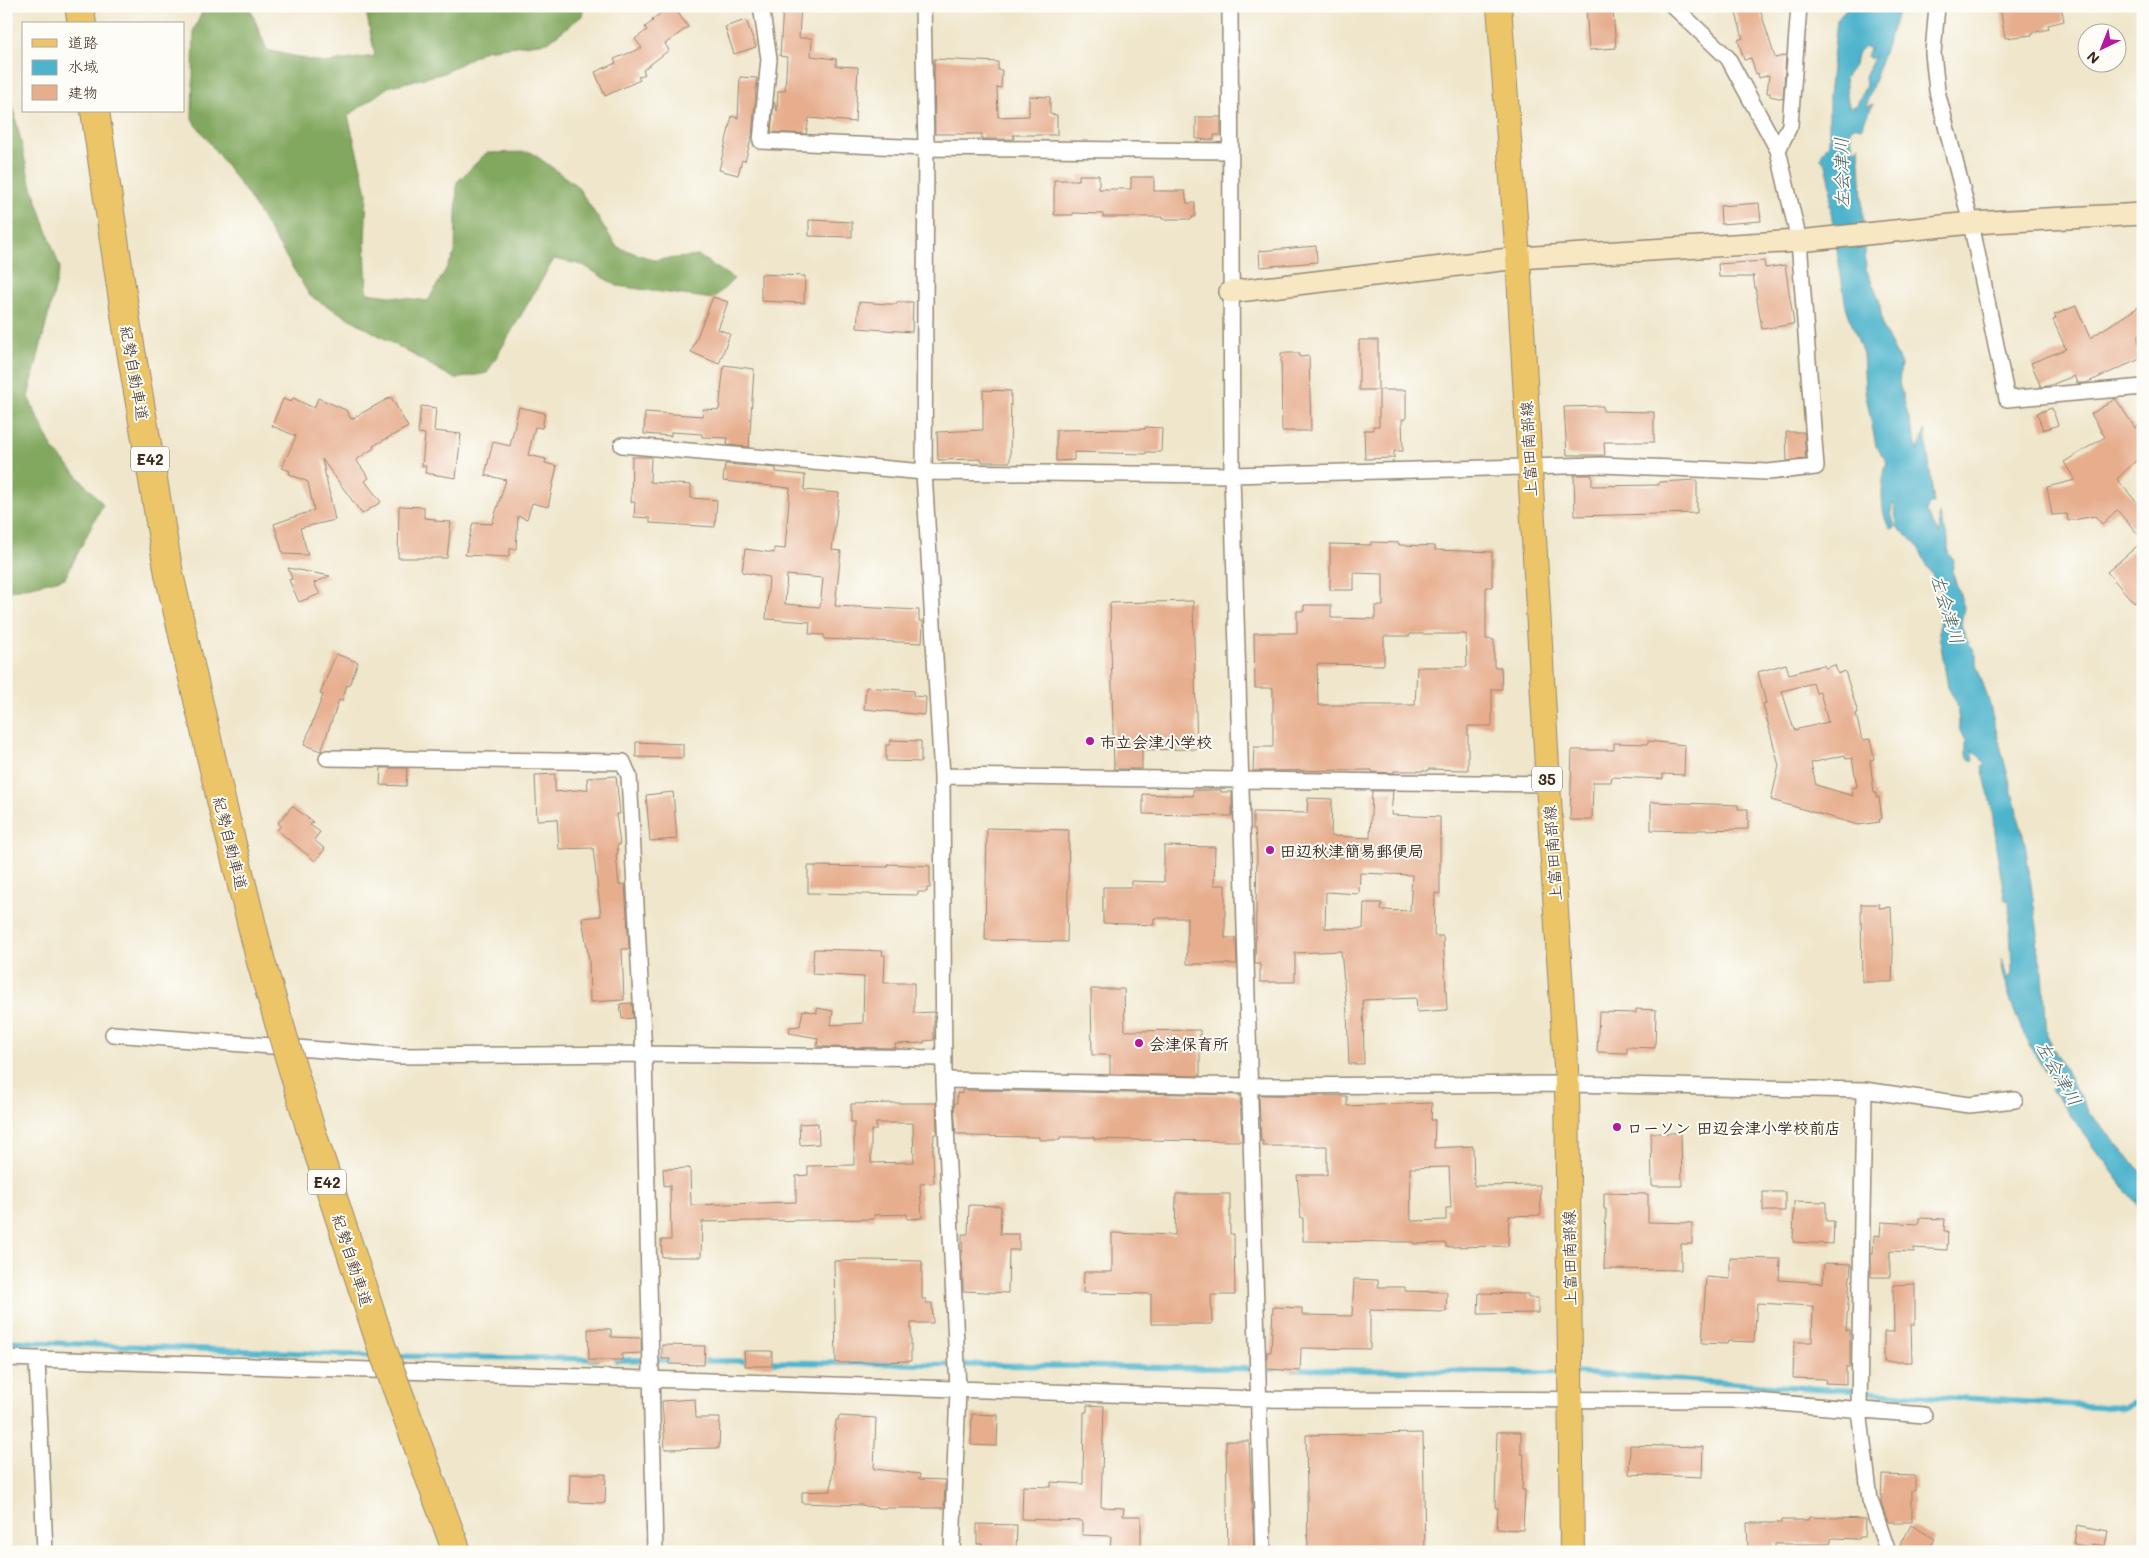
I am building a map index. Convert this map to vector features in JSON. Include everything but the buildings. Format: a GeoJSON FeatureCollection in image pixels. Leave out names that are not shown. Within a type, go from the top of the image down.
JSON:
{"type":"FeatureCollection","features":[{"type":"Feature","properties":{"kind":"highway"},"geometry":{"type":"LineString","coordinates":[[79,6],[82,22]]}},
{"type":"Feature","properties":{"kind":"highway","name":"紀勢自動車道"},"geometry":{"type":"LineString","coordinates":[[95,112],[129,336],[169,574],[261,962],[310,1128],[382,1348],[457,1552]]}},
{"type":"Feature","properties":{"kind":"main road","name":"上富田南部線"},"geometry":{"type":"LineString","coordinates":[[1499,6],[1518,258],[1567,1084],[1572,1552]]}},
{"type":"Feature","properties":{"kind":"street"},"geometry":{"type":"LineString","coordinates":[[761,6],[769,60],[761,141],[926,148],[1230,152]]}},
{"type":"Feature","properties":{"kind":"street"},"geometry":{"type":"LineString","coordinates":[[923,6],[926,148],[924,472],[942,776],[944,1080],[958,1389],[952,1552]]}},
{"type":"Feature","properties":{"kind":"street"},"geometry":{"type":"LineString","coordinates":[[1230,6],[1232,475],[1263,1552]]}},
{"type":"Feature","properties":{"kind":"street"},"geometry":{"type":"LineString","coordinates":[[622,445],[924,472],[1232,475],[1601,465],[1768,472],[1816,467],[1799,241],[1778,150],[1728,58],[1672,6]]}},
{"type":"Feature","properties":{"kind":"street"},"geometry":{"type":"LineString","coordinates":[[1778,150],[1790,125],[1800,6]]}},
{"type":"Feature","properties":{"kind":"street"},"geometry":{"type":"LineString","coordinates":[[1937,6],[1934,53],[1936,91],[1971,223],[2007,399],[2143,387]]}},
{"type":"Feature","properties":{"kind":"street"},"geometry":{"type":"LineString","coordinates":[[1230,292],[1518,258],[1799,241],[1971,223],[2143,214]]}},
{"type":"Feature","properties":{"kind":"street"},"geometry":{"type":"LineString","coordinates":[[328,758],[623,762],[629,776],[644,1054],[655,1552]]}},
{"type":"Feature","properties":{"kind":"street"},"geometry":{"type":"LineString","coordinates":[[942,776],[1548,784]]}},
{"type":"Feature","properties":{"kind":"street"},"geometry":{"type":"LineString","coordinates":[[113,1034],[401,1056],[644,1054],[944,1058]]}},
{"type":"Feature","properties":{"kind":"street"},"geometry":{"type":"LineString","coordinates":[[944,1080],[1249,1086],[1567,1084],[1864,1090],[1969,1105],[2015,1100]]}},
{"type":"Feature","properties":{"kind":"street"},"geometry":{"type":"LineString","coordinates":[[1864,1090],[1859,1410],[1870,1500],[1888,1552]]}},
{"type":"Feature","properties":{"kind":"street"},"geometry":{"type":"LineString","coordinates":[[6,1358],[1259,1398],[1744,1400],[1924,1415]]}},
{"type":"Feature","properties":{"kind":"street"},"geometry":{"type":"LineString","coordinates":[[37,1359],[45,1552]]}},
{"type":"Feature","properties":{"kind":"green space"},"geometry":{"type":"Polygon","coordinates":[[[205,6],[249,6],[267,50],[323,63],[375,56],[365,6],[584,6],[582,16],[548,42],[485,50],[444,73],[388,87],[348,116],[367,192],[365,244],[367,293],[428,301],[455,253],[457,182],[486,153],[531,152],[577,186],[617,247],[654,260],[699,256],[734,279],[713,299],[617,286],[583,265],[554,259],[487,373],[455,379],[310,296],[248,195],[192,119],[194,29],[205,6]]]}},
{"type":"Feature","properties":{"kind":"green space"},"geometry":{"type":"Polygon","coordinates":[[[6,75],[29,178],[60,268],[28,397],[53,449],[103,504],[65,578],[6,592],[6,75]]]}},
{"type":"Feature","properties":{"kind":"water","name":"左会津川"},"geometry":{"type":"Polygon","coordinates":[[[1848,6],[1900,6],[1868,99],[1867,107],[1873,104],[1861,128],[1854,126],[1850,129],[1853,151],[1859,145],[1866,269],[1879,299],[1883,328],[1901,364],[1899,383],[1918,451],[1925,430],[1934,504],[1929,504],[1926,512],[1940,535],[1939,514],[1948,539],[1948,553],[1954,561],[1952,571],[1964,607],[1961,624],[1965,636],[1976,655],[1976,664],[1988,698],[2025,843],[2038,934],[2036,943],[2043,972],[2047,1037],[2088,1111],[2143,1174],[2143,1213],[2051,1089],[2054,1086],[2027,1040],[2008,993],[2001,958],[2009,980],[2012,972],[2009,901],[2005,900],[1996,846],[1994,817],[1982,767],[1985,766],[1981,758],[1972,750],[1974,760],[1970,760],[1966,754],[1966,740],[1960,731],[1957,704],[1948,687],[1939,634],[1940,591],[1918,547],[1898,528],[1895,506],[1892,504],[1891,513],[1895,527],[1890,529],[1886,522],[1882,487],[1887,462],[1876,446],[1865,390],[1863,354],[1846,307],[1830,206],[1831,186],[1826,165],[1820,158],[1829,144],[1829,96],[1837,20],[1848,6]],[[1865,46],[1857,54],[1855,64],[1845,78],[1850,108],[1857,105],[1866,85],[1865,76],[1875,56],[1870,59],[1867,56],[1870,49],[1865,46]]]}},
{"type":"Feature","properties":{"kind":"waterway"},"geometry":{"type":"LineString","coordinates":[[6,1341],[376,1356]]}},
{"type":"Feature","properties":{"kind":"waterway"},"geometry":{"type":"LineString","coordinates":[[393,1356],[596,1359]]}},
{"type":"Feature","properties":{"kind":"waterway"},"geometry":{"type":"LineString","coordinates":[[616,1360],[676,1360]]}},
{"type":"Feature","properties":{"kind":"waterway"},"geometry":{"type":"LineString","coordinates":[[698,1361],[751,1361]]}},
{"type":"Feature","properties":{"kind":"waterway"},"geometry":{"type":"LineString","coordinates":[[766,1362],[1274,1369]]}},
{"type":"Feature","properties":{"kind":"waterway"},"geometry":{"type":"LineString","coordinates":[[1293,1369],[1564,1373]]}},
{"type":"Feature","properties":{"kind":"waterway"},"geometry":{"type":"LineString","coordinates":[[1575,1373],[2122,1408],[2143,1399]]}},
{"type":"Feature","properties":{"kind":"place","name":"市立会津小学校"},"geometry":{"type":"Point","coordinates":[1090,741]}},
{"type":"Feature","properties":{"kind":"place","name":"田辺秋津簡易郵便局"},"geometry":{"type":"Point","coordinates":[1270,850]}},
{"type":"Feature","properties":{"kind":"place","name":"会津保育所"},"geometry":{"type":"Point","coordinates":[1139,1043]}},
{"type":"Feature","properties":{"kind":"place","name":"ローソン 田辺会津小学校前店"},"geometry":{"type":"Point","coordinates":[1617,1127]}}]}
